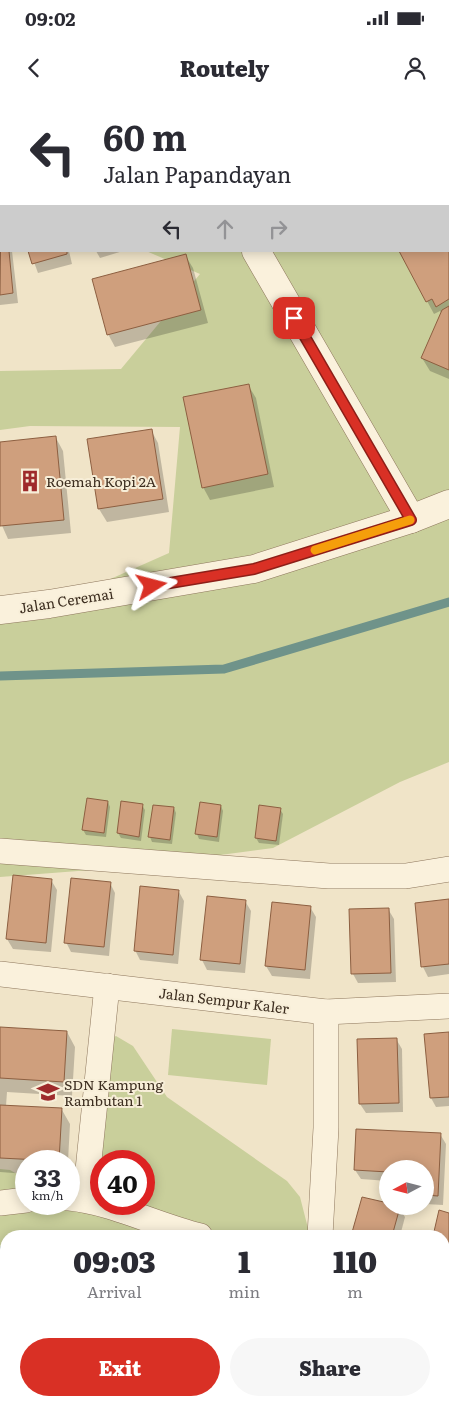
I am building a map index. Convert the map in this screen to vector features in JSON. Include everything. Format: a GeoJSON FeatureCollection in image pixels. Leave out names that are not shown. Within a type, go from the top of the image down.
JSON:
{"type":"FeatureCollection","features":[{"type":"Feature","properties":{"kind":"street"},"geometry":{"type":"LineString","coordinates":[[257,252],[411,520]]}},
{"type":"Feature","properties":{"kind":"street","name":"Jalan Ceremai"},"geometry":{"type":"LineString","coordinates":[[0,610],[254,569],[411,520],[449,504]]}},
{"type":"Feature","properties":{"kind":"street"},"geometry":{"type":"LineString","coordinates":[[0,851],[328,876],[406,876],[449,869]]}},
{"type":"Feature","properties":{"kind":"street","name":"Jalan Sempur Kaler"},"geometry":{"type":"LineString","coordinates":[[0,974],[326,1012],[449,1006]]}},
{"type":"Feature","properties":{"kind":"street"},"geometry":{"type":"LineString","coordinates":[[80,1178],[107,986]]}},
{"type":"Feature","properties":{"kind":"street"},"geometry":{"type":"LineString","coordinates":[[320,1230],[326,1128],[326,1012]]}},
{"type":"Feature","properties":{"kind":"street"},"geometry":{"type":"LineString","coordinates":[[80,1200],[162,1230]]}},
{"type":"Feature","properties":{"kind":"street"},"geometry":{"type":"LineString","coordinates":[[0,1203],[15,1201]]}},
{"type":"Feature","properties":{"kind":"green space"},"geometry":{"type":"Polygon","coordinates":[[[148,252],[449,252],[449,762],[400,782],[273,848],[130,867],[0,877],[0,614],[45,608],[169,553],[180,427],[30,426],[0,430],[0,371],[121,369],[200,274],[148,252]]]}},
{"type":"Feature","properties":{"kind":"green space"},"geometry":{"type":"Polygon","coordinates":[[[172,1029],[271,1039],[267,1085],[168,1075],[172,1029]]]}},
{"type":"Feature","properties":{"kind":"green space"},"geometry":{"type":"Polygon","coordinates":[[[116,1036],[133,1046],[167,1097],[287,1181],[300,1197],[308,1230],[0,1230],[0,1169],[15,1173],[15,1215],[80,1215],[80,1171],[90,1169],[90,1215],[155,1215],[155,1150],[103,1150],[94,1129],[97,1045],[116,1036]]]}},
{"type":"Feature","properties":{"kind":"building"},"geometry":{"type":"Polygon","coordinates":[[[1,252],[9,252],[13,293],[0,295],[1,252]]]}},
{"type":"Feature","properties":{"kind":"building"},"geometry":{"type":"Polygon","coordinates":[[[28,252],[67,252],[67,254],[32,264],[28,252]]]}},
{"type":"Feature","properties":{"kind":"building"},"geometry":{"type":"Polygon","coordinates":[[[400,252],[449,252],[449,299],[436,307],[432,299],[426,302],[400,252]]]}},
{"type":"Feature","properties":{"kind":"building"},"geometry":{"type":"Polygon","coordinates":[[[186,254],[201,310],[107,335],[92,279],[186,254]]]}},
{"type":"Feature","properties":{"kind":"building"},"geometry":{"type":"Polygon","coordinates":[[[449,306],[449,370],[421,358],[442,310],[449,306]]]}},
{"type":"Feature","properties":{"kind":"building"},"geometry":{"type":"Polygon","coordinates":[[[249,384],[268,474],[202,488],[183,397],[249,384]]]}},
{"type":"Feature","properties":{"kind":"building"},"geometry":{"type":"Polygon","coordinates":[[[152,429],[163,499],[98,509],[87,439],[152,429]]]}},
{"type":"Feature","properties":{"kind":"building","name":"Roemah Kopi 2A"},"geometry":{"type":"Polygon","coordinates":[[[56,436],[64,520],[0,526],[0,442],[56,436]]]}},
{"type":"Feature","properties":{"kind":"building"},"geometry":{"type":"Polygon","coordinates":[[[87,798],[108,801],[104,833],[82,830],[87,798]]]}},
{"type":"Feature","properties":{"kind":"building"},"geometry":{"type":"Polygon","coordinates":[[[121,801],[143,804],[139,837],[117,833],[121,801]]]}},
{"type":"Feature","properties":{"kind":"building"},"geometry":{"type":"Polygon","coordinates":[[[200,802],[221,805],[217,837],[195,834],[200,802]]]}},
{"type":"Feature","properties":{"kind":"building"},"geometry":{"type":"Polygon","coordinates":[[[153,805],[174,807],[170,840],[148,837],[153,805]]]}},
{"type":"Feature","properties":{"kind":"building"},"geometry":{"type":"Polygon","coordinates":[[[259,805],[281,808],[276,841],[255,838],[259,805]]]}},
{"type":"Feature","properties":{"kind":"building"},"geometry":{"type":"Polygon","coordinates":[[[13,875],[52,879],[46,943],[6,939],[13,875]]]}},
{"type":"Feature","properties":{"kind":"building"},"geometry":{"type":"Polygon","coordinates":[[[71,878],[111,882],[104,947],[64,943],[71,878]]]}},
{"type":"Feature","properties":{"kind":"building"},"geometry":{"type":"Polygon","coordinates":[[[140,886],[179,890],[173,955],[134,951],[140,886]]]}},
{"type":"Feature","properties":{"kind":"building"},"geometry":{"type":"Polygon","coordinates":[[[207,896],[246,900],[240,964],[200,960],[207,896]]]}},
{"type":"Feature","properties":{"kind":"building"},"geometry":{"type":"Polygon","coordinates":[[[449,899],[449,964],[421,967],[415,903],[449,899]]]}},
{"type":"Feature","properties":{"kind":"building"},"geometry":{"type":"Polygon","coordinates":[[[272,902],[311,906],[305,970],[265,966],[272,902]]]}},
{"type":"Feature","properties":{"kind":"building"},"geometry":{"type":"Polygon","coordinates":[[[389,908],[391,973],[351,974],[349,909],[389,908]]]}},
{"type":"Feature","properties":{"kind":"building"},"geometry":{"type":"Polygon","coordinates":[[[0,1027],[67,1031],[64,1082],[0,1078],[0,1027]]]}},
{"type":"Feature","properties":{"kind":"building"},"geometry":{"type":"Polygon","coordinates":[[[449,1032],[449,1097],[430,1098],[424,1034],[449,1032]]]}},
{"type":"Feature","properties":{"kind":"building"},"geometry":{"type":"Polygon","coordinates":[[[397,1038],[399,1103],[359,1104],[357,1039],[397,1038]]]}},
{"type":"Feature","properties":{"kind":"building"},"geometry":{"type":"Polygon","coordinates":[[[0,1105],[62,1108],[60,1150],[15,1150],[15,1159],[0,1158],[0,1105]]]}},
{"type":"Feature","properties":{"kind":"building"},"geometry":{"type":"Polygon","coordinates":[[[356,1129],[441,1133],[438,1196],[434,1196],[434,1160],[379,1160],[379,1171],[354,1170],[356,1129]]]}},
{"type":"Feature","properties":{"kind":"building"},"geometry":{"type":"Polygon","coordinates":[[[362,1197],[379,1201],[379,1215],[398,1215],[394,1230],[353,1230],[362,1197]]]}},
{"type":"Feature","properties":{"kind":"building"},"geometry":{"type":"Polygon","coordinates":[[[439,1210],[449,1213],[449,1230],[434,1230],[439,1210]]]}},
{"type":"Feature","properties":{"kind":"waterway"},"geometry":{"type":"LineString","coordinates":[[0,676],[224,669],[449,602]]}},
{"type":"Feature","properties":{"kind":"slow traffic"},"geometry":{"type":"LineString","coordinates":[[315,550],[410,520]]}},
{"type":"Feature","properties":{"kind":"place","name":"Roemah Kopi 2A"},"geometry":{"type":"Point","coordinates":[30,481]}},
{"type":"Feature","properties":{"kind":"place","name":"SDN Kampung Rambutan 1"},"geometry":{"type":"Point","coordinates":[48,1092]}},
{"type":"Feature","properties":{"kind":"route"},"geometry":{"type":"LineString","coordinates":[[152,586],[254,569],[411,520],[294,318]]}}]}
